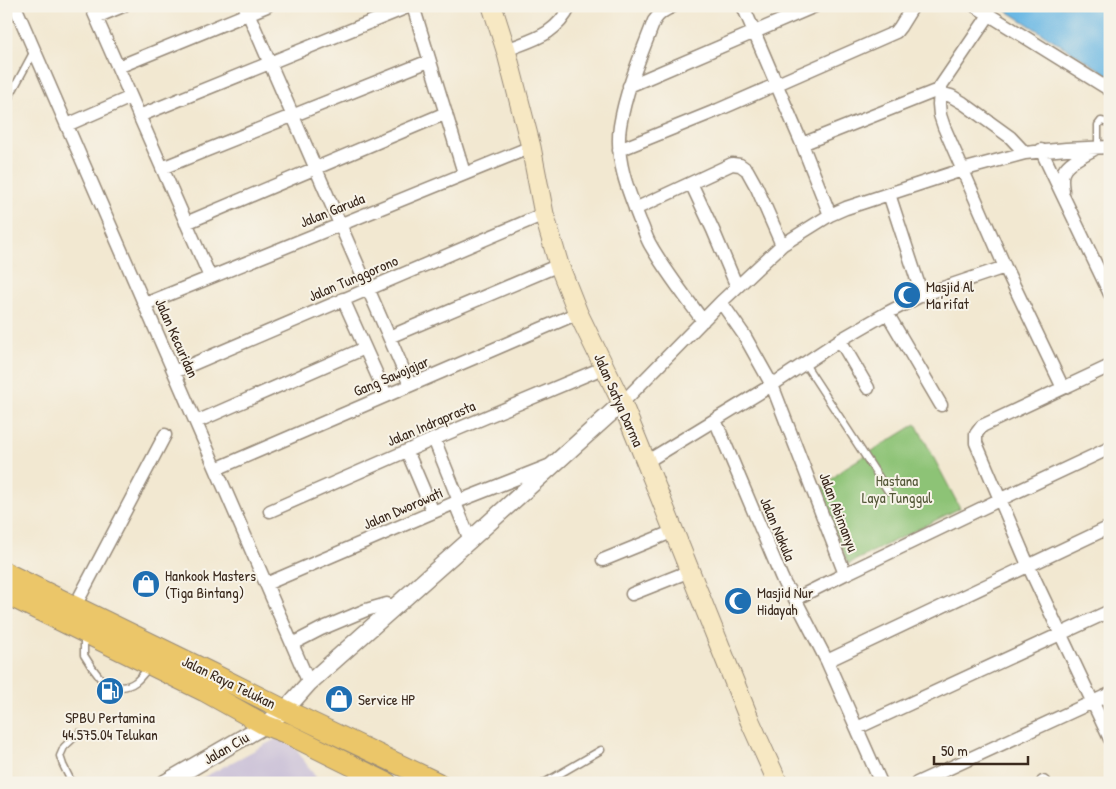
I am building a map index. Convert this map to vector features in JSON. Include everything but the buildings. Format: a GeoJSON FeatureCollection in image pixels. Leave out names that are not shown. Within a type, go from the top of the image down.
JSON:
{"type":"FeatureCollection","features":[{"type":"Feature","properties":{"kind":"main road","name":"Jalan Satya Darma"},"geometry":{"type":"LineString","coordinates":[[492,6],[506,50],[531,147],[544,214],[559,265],[578,313],[622,403],[750,721],[778,783]]}},
{"type":"Feature","properties":{"kind":"main road","name":"Jalan Raya Telukan"},"geometry":{"type":"LineString","coordinates":[[10,585],[75,606],[438,783]]}},
{"type":"Feature","properties":{"kind":"main road","name":"Jalan Raya Telukan"},"geometry":{"type":"LineString","coordinates":[[10,585],[84,632],[204,691],[265,725],[286,733],[362,775],[388,783]]}},
{"type":"Feature","properties":{"kind":"street","name":"Jalan Kecuridan"},"geometry":{"type":"LineString","coordinates":[[15,6],[309,682]]}},
{"type":"Feature","properties":{"kind":"street"},"geometry":{"type":"LineString","coordinates":[[123,6],[93,12],[210,277]]}},
{"type":"Feature","properties":{"kind":"street"},"geometry":{"type":"LineString","coordinates":[[118,68],[247,10],[267,6]]}},
{"type":"Feature","properties":{"kind":"street"},"geometry":{"type":"LineString","coordinates":[[139,116],[411,6],[464,174]]}},
{"type":"Feature","properties":{"kind":"street"},"geometry":{"type":"LineString","coordinates":[[506,50],[552,30],[565,16],[570,6]]}},
{"type":"Feature","properties":{"kind":"street"},"geometry":{"type":"LineString","coordinates":[[673,6],[664,10],[654,21],[629,86],[620,127],[619,150],[622,169],[635,209],[650,245],[703,321]]}},
{"type":"Feature","properties":{"kind":"street"},"geometry":{"type":"LineString","coordinates":[[743,6],[830,215]]}},
{"type":"Feature","properties":{"kind":"street"},"geometry":{"type":"LineString","coordinates":[[629,86],[815,6]]}},
{"type":"Feature","properties":{"kind":"street"},"geometry":{"type":"LineString","coordinates":[[619,150],[777,85],[896,32],[913,6]]}},
{"type":"Feature","properties":{"kind":"street"},"geometry":{"type":"LineString","coordinates":[[975,6],[1110,90]]}},
{"type":"Feature","properties":{"kind":"street"},"geometry":{"type":"LineString","coordinates":[[247,10],[410,385]]}},
{"type":"Feature","properties":{"kind":"street"},"geometry":{"type":"LineString","coordinates":[[989,15],[939,91],[940,116],[1005,267],[1063,388]]}},
{"type":"Feature","properties":{"kind":"street"},"geometry":{"type":"LineString","coordinates":[[162,168],[429,61]]}},
{"type":"Feature","properties":{"kind":"street"},"geometry":{"type":"LineString","coordinates":[[802,144],[939,91],[951,96],[979,114],[1010,137],[1025,153]]}},
{"type":"Feature","properties":{"kind":"street"},"geometry":{"type":"LineString","coordinates":[[67,125],[131,97]]}},
{"type":"Feature","properties":{"kind":"street"},"geometry":{"type":"LineString","coordinates":[[186,223],[446,113]]}},
{"type":"Feature","properties":{"kind":"street","name":"Jalan Garuda"},"geometry":{"type":"LineString","coordinates":[[145,304],[531,147]]}},
{"type":"Feature","properties":{"kind":"street"},"geometry":{"type":"LineString","coordinates":[[622,403],[721,302],[782,246],[830,215],[962,170],[1025,153],[1041,150],[1104,147]]}},
{"type":"Feature","properties":{"kind":"street"},"geometry":{"type":"LineString","coordinates":[[1064,198],[1063,172],[1073,162],[1104,147]]}},
{"type":"Feature","properties":{"kind":"street"},"geometry":{"type":"LineString","coordinates":[[1041,150],[1110,294]]}},
{"type":"Feature","properties":{"kind":"street"},"geometry":{"type":"LineString","coordinates":[[635,209],[732,164],[740,165],[747,170],[757,188],[782,246]]}},
{"type":"Feature","properties":{"kind":"street"},"geometry":{"type":"LineString","coordinates":[[691,183],[737,287]]}},
{"type":"Feature","properties":{"kind":"street"},"geometry":{"type":"LineString","coordinates":[[889,194],[922,295]]}},
{"type":"Feature","properties":{"kind":"street","name":"Jalan Tunggorono"},"geometry":{"type":"LineString","coordinates":[[174,372],[544,214]]}},
{"type":"Feature","properties":{"kind":"street"},"geometry":{"type":"LineString","coordinates":[[389,337],[559,265]]}},
{"type":"Feature","properties":{"kind":"street"},"geometry":{"type":"LineString","coordinates":[[646,462],[772,385],[840,340],[887,313],[922,295],[1005,267]]}},
{"type":"Feature","properties":{"kind":"street"},"geometry":{"type":"LineString","coordinates":[[343,299],[386,395]]}},
{"type":"Feature","properties":{"kind":"street","name":"Jalan Abimanyu"},"geometry":{"type":"LineString","coordinates":[[721,302],[744,334],[772,385],[845,574],[1110,448]]}},
{"type":"Feature","properties":{"kind":"street","name":"Gang Sawojajar"},"geometry":{"type":"LineString","coordinates":[[216,468],[578,313]]}},
{"type":"Feature","properties":{"kind":"street"},"geometry":{"type":"LineString","coordinates":[[887,313],[940,405]]}},
{"type":"Feature","properties":{"kind":"street"},"geometry":{"type":"LineString","coordinates":[[840,340],[868,388]]}},
{"type":"Feature","properties":{"kind":"street"},"geometry":{"type":"LineString","coordinates":[[196,422],[365,348]]}},
{"type":"Feature","properties":{"kind":"street"},"geometry":{"type":"LineString","coordinates":[[1110,366],[982,426],[976,434],[976,443],[999,500],[1110,739]]}},
{"type":"Feature","properties":{"kind":"street","name":"Jalan Indraprasta"},"geometry":{"type":"LineString","coordinates":[[270,511],[605,367]]}},
{"type":"Feature","properties":{"kind":"street","name":"Jalan Ciu"},"geometry":{"type":"LineString","coordinates":[[170,782],[265,725],[285,710],[309,682],[622,403]]}},
{"type":"Feature","properties":{"kind":"street","name":"Jalan Nakula"},"geometry":{"type":"LineString","coordinates":[[715,420],[780,576],[795,598],[827,661],[881,783]]}},
{"type":"Feature","properties":{"kind":"street"},"geometry":{"type":"LineString","coordinates":[[75,606],[165,434]]}},
{"type":"Feature","properties":{"kind":"street"},"geometry":{"type":"LineString","coordinates":[[434,439],[470,540]]}},
{"type":"Feature","properties":{"kind":"street"},"geometry":{"type":"LineString","coordinates":[[407,451],[433,512]]}},
{"type":"Feature","properties":{"kind":"street","name":"Jalan Dworowati"},"geometry":{"type":"LineString","coordinates":[[266,584],[457,502],[554,464]]}},
{"type":"Feature","properties":{"kind":"street"},"geometry":{"type":"LineString","coordinates":[[827,661],[1110,527]]}},
{"type":"Feature","properties":{"kind":"street"},"geometry":{"type":"LineString","coordinates":[[603,560],[674,531]]}},
{"type":"Feature","properties":{"kind":"street"},"geometry":{"type":"LineString","coordinates":[[632,594],[690,571]]}},
{"type":"Feature","properties":{"kind":"street"},"geometry":{"type":"LineString","coordinates":[[795,598],[845,574]]}},
{"type":"Feature","properties":{"kind":"street"},"geometry":{"type":"LineString","coordinates":[[292,644],[321,629],[366,610],[387,604],[395,607]]}},
{"type":"Feature","properties":{"kind":"street"},"geometry":{"type":"LineString","coordinates":[[857,728],[1110,611]]}},
{"type":"Feature","properties":{"kind":"street"},"geometry":{"type":"LineString","coordinates":[[917,783],[1110,694]]}},
{"type":"Feature","properties":{"kind":"lane"},"geometry":{"type":"LineString","coordinates":[[6,103],[34,50]]}},
{"type":"Feature","properties":{"kind":"lane"},"geometry":{"type":"LineString","coordinates":[[1104,147],[1098,125],[1101,121],[1110,123]]}},
{"type":"Feature","properties":{"kind":"lane"},"geometry":{"type":"LineString","coordinates":[[805,364],[888,491]]}},
{"type":"Feature","properties":{"kind":"lane"},"geometry":{"type":"LineString","coordinates":[[84,632],[84,655],[100,678]]}},
{"type":"Feature","properties":{"kind":"lane"},"geometry":{"type":"LineString","coordinates":[[122,687],[138,681],[150,665]]}},
{"type":"Feature","properties":{"kind":"lane"},"geometry":{"type":"LineString","coordinates":[[72,783],[60,756],[64,747],[79,733]]}},
{"type":"Feature","properties":{"kind":"lane"},"geometry":{"type":"LineString","coordinates":[[544,783],[602,750]]}},
{"type":"Feature","properties":{"kind":"shaded area"},"geometry":{"type":"Polygon","coordinates":[[[285,734],[320,783],[193,783],[285,734]]]}},
{"type":"Feature","properties":{"kind":"green space","name":"Hastana Laya Tunggul"},"geometry":{"type":"Polygon","coordinates":[[[916,424],[960,508],[848,564],[820,490],[843,469],[916,424]]]}},
{"type":"Feature","properties":{"kind":"water"},"geometry":{"type":"Polygon","coordinates":[[[999,6],[1110,6],[1110,76],[999,6]]]}},
{"type":"Feature","properties":{"kind":"place","name":"Masjid Al Ma'rifat"},"geometry":{"type":"Point","coordinates":[907,295]}},
{"type":"Feature","properties":{"kind":"place","name":"Hankook Masters (Tiga Bintang)"},"geometry":{"type":"Point","coordinates":[146,584]}},
{"type":"Feature","properties":{"kind":"place","name":"Masjid Nur Hidayah"},"geometry":{"type":"Point","coordinates":[738,601]}},
{"type":"Feature","properties":{"kind":"place","name":"SPBU Pertamina 44.575.04 Telukan"},"geometry":{"type":"Point","coordinates":[110,691]}},
{"type":"Feature","properties":{"kind":"place","name":"Service HP"},"geometry":{"type":"Point","coordinates":[339,699]}}]}
